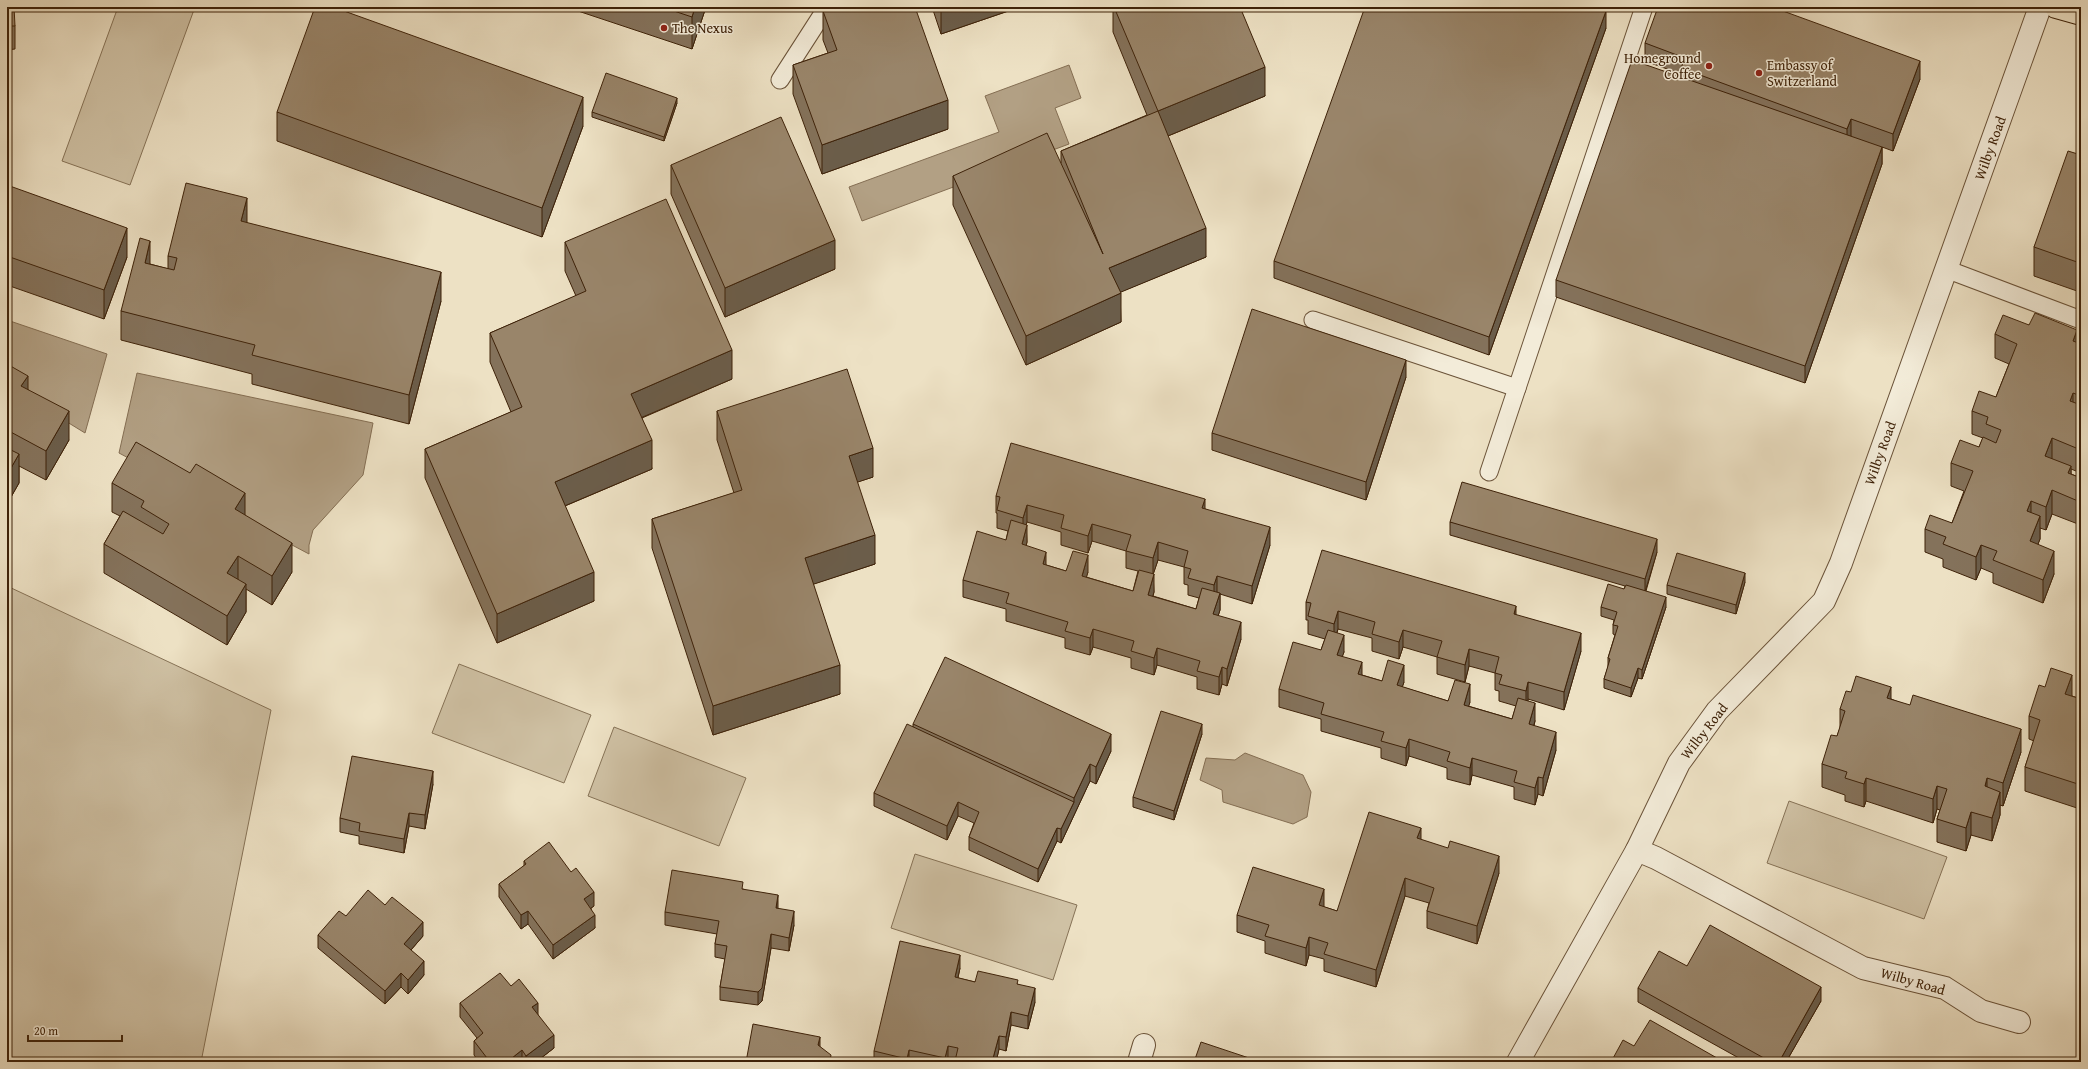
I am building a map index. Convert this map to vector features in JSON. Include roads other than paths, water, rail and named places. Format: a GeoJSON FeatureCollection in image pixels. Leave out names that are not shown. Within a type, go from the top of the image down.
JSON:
{"type":"FeatureCollection","features":[{"type":"Feature","properties":{"kind":"highway"},"geometry":{"type":"LineString","coordinates":[[2056,7],[2081,14]]}},
{"type":"Feature","properties":{"kind":"street","name":"Wilby Road"},"geometry":{"type":"LineString","coordinates":[[1518,1062],[1636,850],[1679,763],[1717,711],[1824,601],[1841,563],[2040,7]]}},
{"type":"Feature","properties":{"kind":"street","name":"Wilby Road"},"geometry":{"type":"LineString","coordinates":[[1636,850],[1656,858],[1863,968],[1946,988],[1981,1011],[2020,1022]]}},
{"type":"Feature","properties":{"kind":"lane"},"geometry":{"type":"LineString","coordinates":[[780,80],[827,7]]}},
{"type":"Feature","properties":{"kind":"lane"},"geometry":{"type":"LineString","coordinates":[[1489,472],[1644,7]]}},
{"type":"Feature","properties":{"kind":"lane"},"geometry":{"type":"LineString","coordinates":[[1946,269],[2081,320]]}},
{"type":"Feature","properties":{"kind":"lane"},"geometry":{"type":"LineString","coordinates":[[1313,320],[1517,388]]}},
{"type":"Feature","properties":{"kind":"place","name":"The Nexus"},"geometry":{"type":"Point","coordinates":[664,28]}},
{"type":"Feature","properties":{"kind":"place","name":"Homeground Coffee"},"geometry":{"type":"Point","coordinates":[1709,66]}},
{"type":"Feature","properties":{"kind":"place","name":"Embassy of Switzerland"},"geometry":{"type":"Point","coordinates":[1759,73]}}]}
